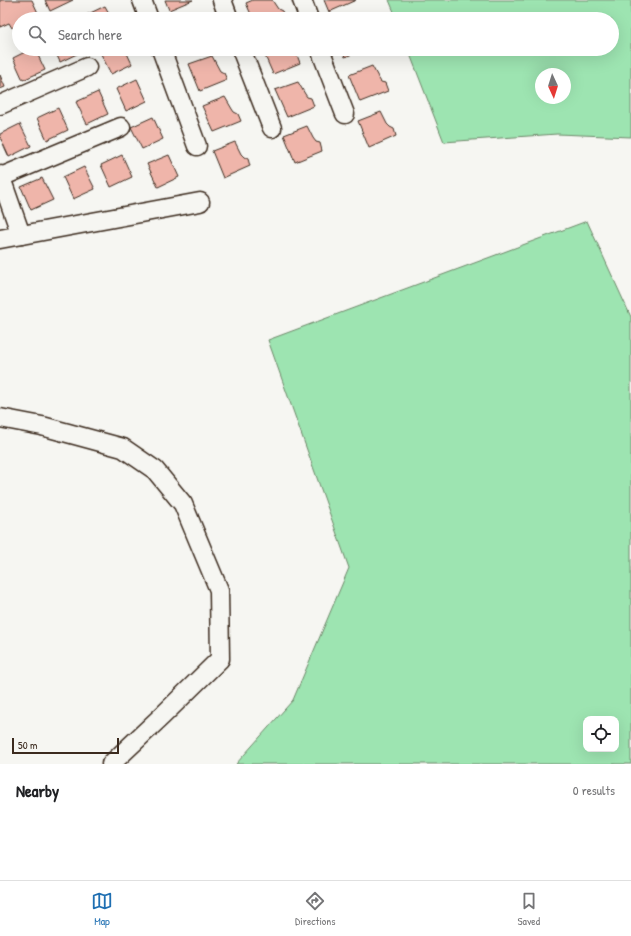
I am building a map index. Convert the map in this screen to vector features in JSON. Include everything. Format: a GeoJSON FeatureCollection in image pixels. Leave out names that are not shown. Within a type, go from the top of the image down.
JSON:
{"type":"FeatureCollection","features":[{"type":"Feature","properties":{"kind":"street"},"geometry":{"type":"LineString","coordinates":[[142,0],[146,12]]}},
{"type":"Feature","properties":{"kind":"street"},"geometry":{"type":"LineString","coordinates":[[222,0],[226,12]]}},
{"type":"Feature","properties":{"kind":"street"},"geometry":{"type":"LineString","coordinates":[[302,0],[306,12]]}},
{"type":"Feature","properties":{"kind":"street"},"geometry":{"type":"LineString","coordinates":[[163,56],[197,146]]}},
{"type":"Feature","properties":{"kind":"street"},"geometry":{"type":"LineString","coordinates":[[244,56],[272,128]]}},
{"type":"Feature","properties":{"kind":"street"},"geometry":{"type":"LineString","coordinates":[[323,56],[345,114]]}},
{"type":"Feature","properties":{"kind":"street"},"geometry":{"type":"LineString","coordinates":[[0,105],[87,67]]}},
{"type":"Feature","properties":{"kind":"street"},"geometry":{"type":"LineString","coordinates":[[21,235],[0,176],[121,127]]}},
{"type":"Feature","properties":{"kind":"street"},"geometry":{"type":"LineString","coordinates":[[0,239],[200,202]]}},
{"type":"Feature","properties":{"kind":"street"},"geometry":{"type":"LineString","coordinates":[[0,418],[42,426],[122,448],[155,470],[183,504],[219,590],[220,659],[111,764]]}},
{"type":"Feature","properties":{"kind":"green space"},"geometry":{"type":"Polygon","coordinates":[[[389,0],[631,0],[631,137],[557,134],[444,142],[411,56],[619,56],[619,12],[394,12],[389,0]]]}},
{"type":"Feature","properties":{"kind":"green space"},"geometry":{"type":"Polygon","coordinates":[[[587,221],[631,317],[631,764],[236,764],[293,700],[349,568],[268,340],[587,221]]]}},
{"type":"Feature","properties":{"kind":"building"},"geometry":{"type":"Polygon","coordinates":[[[0,0],[32,0],[38,12],[12,12],[12,28],[9,23],[0,27],[0,0]]]}},
{"type":"Feature","properties":{"kind":"building"},"geometry":{"type":"Polygon","coordinates":[[[45,0],[73,0],[50,11],[45,0]]]}},
{"type":"Feature","properties":{"kind":"building"},"geometry":{"type":"Polygon","coordinates":[[[165,0],[193,0],[169,10],[165,0]]]}},
{"type":"Feature","properties":{"kind":"building"},"geometry":{"type":"Polygon","coordinates":[[[253,0],[272,0],[278,9],[282,12],[250,12],[246,3],[253,0]]]}},
{"type":"Feature","properties":{"kind":"building"},"geometry":{"type":"Polygon","coordinates":[[[324,0],[356,0],[329,12],[324,0]]]}},
{"type":"Feature","properties":{"kind":"building"},"geometry":{"type":"Polygon","coordinates":[[[105,6],[108,12],[92,12],[105,6]]]}},
{"type":"Feature","properties":{"kind":"building"},"geometry":{"type":"Polygon","coordinates":[[[17,56],[38,56],[45,70],[23,80],[13,58],[17,56]]]}},
{"type":"Feature","properties":{"kind":"building"},"geometry":{"type":"Polygon","coordinates":[[[57,56],[73,56],[60,62],[57,56]]]}},
{"type":"Feature","properties":{"kind":"building"},"geometry":{"type":"Polygon","coordinates":[[[102,56],[128,56],[132,64],[111,74],[102,56]]]}},
{"type":"Feature","properties":{"kind":"building"},"geometry":{"type":"Polygon","coordinates":[[[212,56],[227,80],[200,91],[189,64],[212,56]]]}},
{"type":"Feature","properties":{"kind":"building"},"geometry":{"type":"Polygon","coordinates":[[[265,56],[297,56],[300,63],[273,74],[265,56]]]}},
{"type":"Feature","properties":{"kind":"building"},"geometry":{"type":"Polygon","coordinates":[[[372,66],[381,82],[385,83],[388,91],[360,102],[349,75],[372,66]]]}},
{"type":"Feature","properties":{"kind":"building"},"geometry":{"type":"Polygon","coordinates":[[[0,75],[5,87],[0,89],[0,75]]]}},
{"type":"Feature","properties":{"kind":"building"},"geometry":{"type":"Polygon","coordinates":[[[137,79],[147,101],[126,111],[116,89],[137,79]]]}},
{"type":"Feature","properties":{"kind":"building"},"geometry":{"type":"Polygon","coordinates":[[[298,82],[307,97],[311,98],[314,106],[287,117],[275,90],[298,82]]]}},
{"type":"Feature","properties":{"kind":"building"},"geometry":{"type":"Polygon","coordinates":[[[98,92],[108,114],[87,124],[76,102],[98,92]]]}},
{"type":"Feature","properties":{"kind":"building"},"geometry":{"type":"Polygon","coordinates":[[[225,97],[234,112],[238,114],[241,121],[214,132],[202,106],[225,97]]]}},
{"type":"Feature","properties":{"kind":"building"},"geometry":{"type":"Polygon","coordinates":[[[58,108],[68,130],[47,140],[37,118],[58,108]]]}},
{"type":"Feature","properties":{"kind":"building"},"geometry":{"type":"Polygon","coordinates":[[[381,112],[387,124],[394,129],[396,136],[369,148],[358,121],[381,112]]]}},
{"type":"Feature","properties":{"kind":"building"},"geometry":{"type":"Polygon","coordinates":[[[153,117],[163,139],[142,149],[131,127],[153,117]]]}},
{"type":"Feature","properties":{"kind":"building"},"geometry":{"type":"Polygon","coordinates":[[[20,124],[31,146],[9,157],[0,134],[20,124]]]}},
{"type":"Feature","properties":{"kind":"building"},"geometry":{"type":"Polygon","coordinates":[[[307,126],[316,142],[320,143],[322,151],[295,162],[284,135],[307,126]]]}},
{"type":"Feature","properties":{"kind":"building"},"geometry":{"type":"Polygon","coordinates":[[[235,142],[241,154],[248,159],[250,166],[223,178],[212,151],[235,142]]]}},
{"type":"Feature","properties":{"kind":"building"},"geometry":{"type":"Polygon","coordinates":[[[122,155],[132,177],[111,187],[101,165],[122,155]]]}},
{"type":"Feature","properties":{"kind":"building"},"geometry":{"type":"Polygon","coordinates":[[[169,155],[179,177],[158,187],[147,164],[169,155]]]}},
{"type":"Feature","properties":{"kind":"building"},"geometry":{"type":"Polygon","coordinates":[[[84,167],[95,189],[73,199],[63,177],[84,167]]]}},
{"type":"Feature","properties":{"kind":"building"},"geometry":{"type":"Polygon","coordinates":[[[42,178],[53,200],[31,210],[21,187],[42,178]]]}}]}
